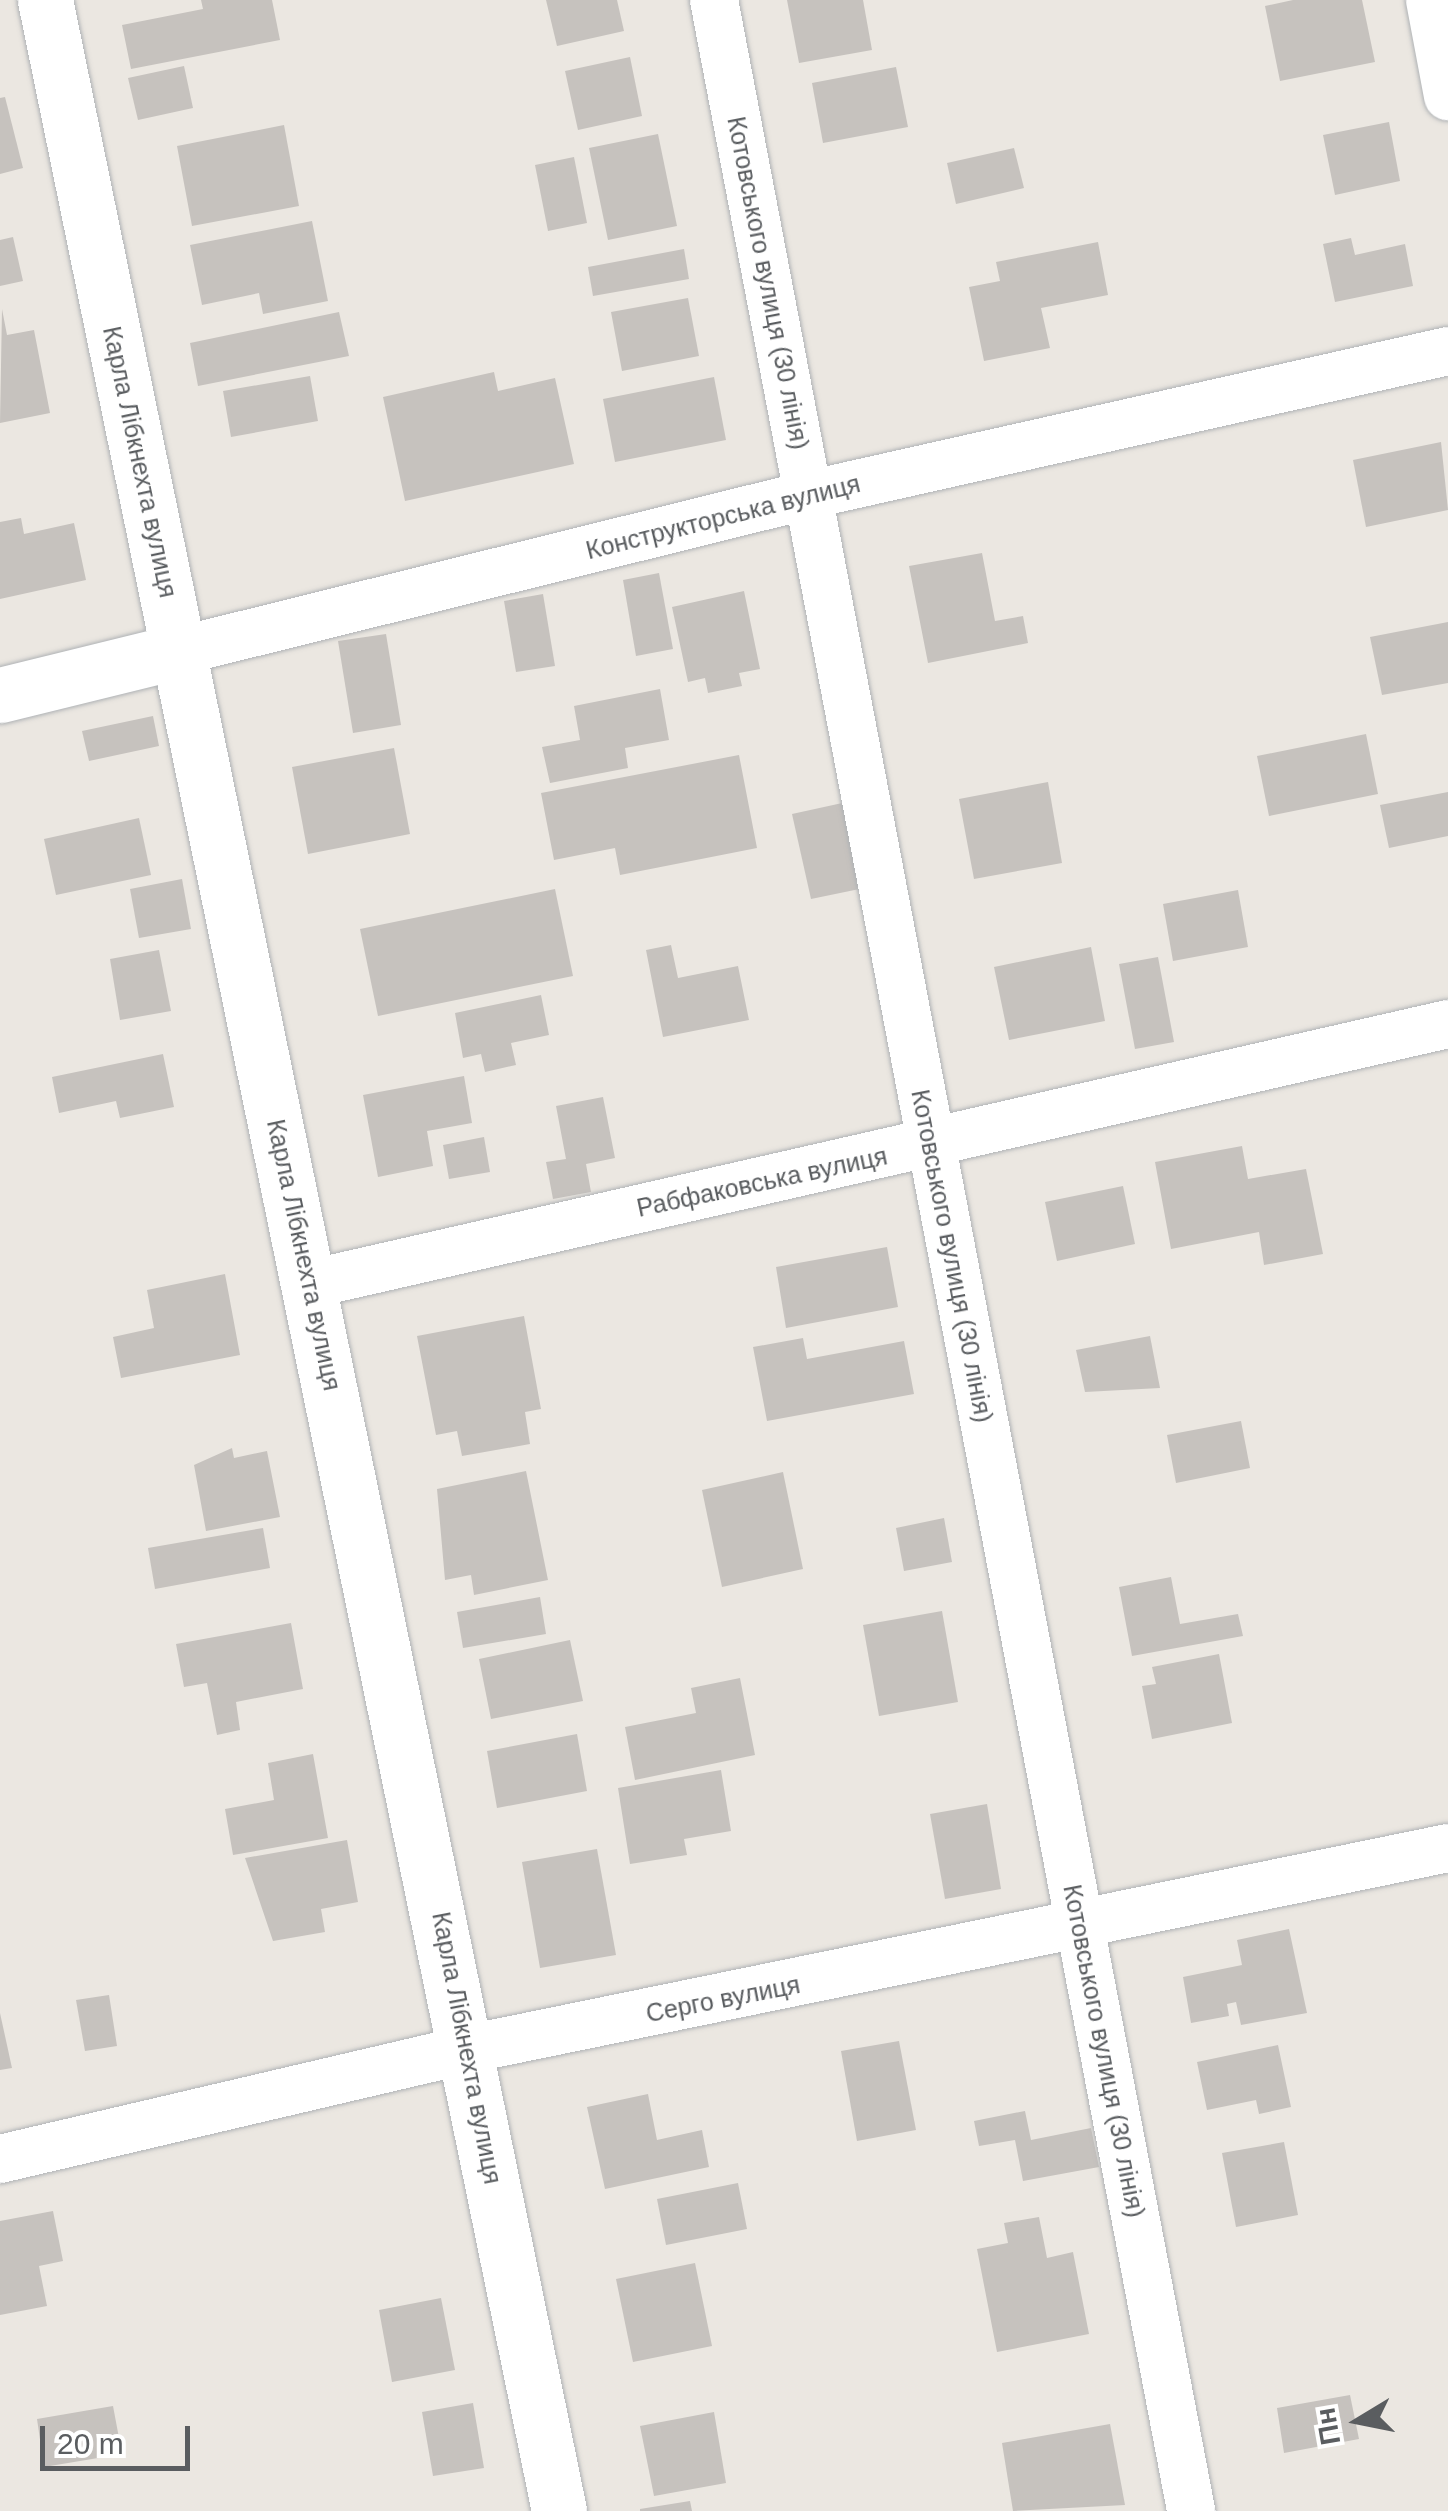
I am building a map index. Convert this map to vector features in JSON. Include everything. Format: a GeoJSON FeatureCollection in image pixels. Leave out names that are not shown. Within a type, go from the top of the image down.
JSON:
{"type":"FeatureCollection","features":[{"type":"Feature","properties":{"kind":"street","name":"Карла Лібкнехта вулиця"},"geometry":{"type":"LineString","coordinates":[[45,0],[468,2049],[558,2511]]}},
{"type":"Feature","properties":{"kind":"street","name":"Котовського вулиця (30 лiнiя)"},"geometry":{"type":"LineString","coordinates":[[714,0],[1191,2511]]}},
{"type":"Feature","properties":{"kind":"street"},"geometry":{"type":"LineString","coordinates":[[1430,0],[1448,96]]}},
{"type":"Feature","properties":{"kind":"street","name":"Конструкторська вулиця"},"geometry":{"type":"LineString","coordinates":[[0,695],[808,495],[1448,351]]}},
{"type":"Feature","properties":{"kind":"street","name":"Рабфаковська вулиця"},"geometry":{"type":"LineString","coordinates":[[310,1284],[932,1146],[1448,1024]]}},
{"type":"Feature","properties":{"kind":"street","name":"Серго вулиця"},"geometry":{"type":"LineString","coordinates":[[0,2159],[468,2049],[1080,1928],[1448,1848]]}},
{"type":"Feature","properties":{"kind":"building"},"geometry":{"type":"Polygon","coordinates":[[[201,0],[272,0],[280,40],[131,69],[122,25],[203,9],[201,0]]]}},
{"type":"Feature","properties":{"kind":"building"},"geometry":{"type":"Polygon","coordinates":[[[546,0],[617,0],[624,31],[557,46],[546,0]]]}},
{"type":"Feature","properties":{"kind":"building"},"geometry":{"type":"Polygon","coordinates":[[[787,0],[863,0],[872,50],[799,63],[787,0]]]}},
{"type":"Feature","properties":{"kind":"building"},"geometry":{"type":"Polygon","coordinates":[[[1293,0],[1362,0],[1375,62],[1280,81],[1265,6],[1293,0]]]}},
{"type":"Feature","properties":{"kind":"building"},"geometry":{"type":"Polygon","coordinates":[[[630,57],[642,116],[578,130],[565,71],[630,57]]]}},
{"type":"Feature","properties":{"kind":"building"},"geometry":{"type":"Polygon","coordinates":[[[184,66],[193,108],[138,120],[128,78],[184,66]]]}},
{"type":"Feature","properties":{"kind":"building"},"geometry":{"type":"Polygon","coordinates":[[[896,67],[908,127],[823,143],[812,83],[896,67]]]}},
{"type":"Feature","properties":{"kind":"building"},"geometry":{"type":"Polygon","coordinates":[[[5,97],[23,168],[0,174],[0,98],[5,97]]]}},
{"type":"Feature","properties":{"kind":"building"},"geometry":{"type":"Polygon","coordinates":[[[1389,122],[1400,181],[1335,195],[1323,135],[1389,122]]]}},
{"type":"Feature","properties":{"kind":"building"},"geometry":{"type":"Polygon","coordinates":[[[284,125],[299,206],[192,226],[177,146],[284,125]]]}},
{"type":"Feature","properties":{"kind":"building"},"geometry":{"type":"Polygon","coordinates":[[[658,134],[677,226],[608,240],[589,148],[658,134]]]}},
{"type":"Feature","properties":{"kind":"building"},"geometry":{"type":"Polygon","coordinates":[[[1014,148],[1024,188],[956,204],[947,163],[1014,148]]]}},
{"type":"Feature","properties":{"kind":"building"},"geometry":{"type":"Polygon","coordinates":[[[574,157],[587,223],[548,231],[535,165],[574,157]]]}},
{"type":"Feature","properties":{"kind":"building"},"geometry":{"type":"Polygon","coordinates":[[[312,221],[328,301],[263,314],[259,293],[202,305],[190,245],[312,221]]]}},
{"type":"Feature","properties":{"kind":"building"},"geometry":{"type":"Polygon","coordinates":[[[13,237],[23,281],[0,286],[0,240],[13,237]]]}},
{"type":"Feature","properties":{"kind":"building"},"geometry":{"type":"Polygon","coordinates":[[[1351,238],[1355,255],[1405,244],[1413,286],[1335,302],[1323,244],[1351,238]]]}},
{"type":"Feature","properties":{"kind":"building"},"geometry":{"type":"Polygon","coordinates":[[[1098,242],[1108,295],[1041,308],[1050,348],[984,361],[969,287],[1000,281],[996,262],[1098,242]]]}},
{"type":"Feature","properties":{"kind":"building"},"geometry":{"type":"Polygon","coordinates":[[[684,249],[689,279],[593,296],[588,267],[684,249]]]}},
{"type":"Feature","properties":{"kind":"building"},"geometry":{"type":"Polygon","coordinates":[[[688,298],[699,356],[622,371],[611,312],[688,298]]]}},
{"type":"Feature","properties":{"kind":"building"},"geometry":{"type":"Polygon","coordinates":[[[2,309],[7,335],[34,330],[50,413],[0,423],[2,309]]]}},
{"type":"Feature","properties":{"kind":"building"},"geometry":{"type":"Polygon","coordinates":[[[339,312],[349,356],[198,386],[190,343],[339,312]]]}},
{"type":"Feature","properties":{"kind":"building"},"geometry":{"type":"Polygon","coordinates":[[[494,372],[498,391],[555,378],[574,464],[405,501],[383,397],[494,372]]]}},
{"type":"Feature","properties":{"kind":"building"},"geometry":{"type":"Polygon","coordinates":[[[310,376],[318,421],[231,437],[223,391],[310,376]]]}},
{"type":"Feature","properties":{"kind":"building"},"geometry":{"type":"Polygon","coordinates":[[[714,377],[726,440],[615,462],[603,399],[714,377]]]}},
{"type":"Feature","properties":{"kind":"building"},"geometry":{"type":"Polygon","coordinates":[[[1441,442],[1448,510],[1366,527],[1353,460],[1441,442]]]}},
{"type":"Feature","properties":{"kind":"building"},"geometry":{"type":"Polygon","coordinates":[[[21,518],[24,534],[74,523],[86,580],[0,599],[0,522],[21,518]]]}},
{"type":"Feature","properties":{"kind":"building"},"geometry":{"type":"Polygon","coordinates":[[[982,553],[995,621],[1023,616],[1028,643],[928,663],[909,566],[982,553]]]}},
{"type":"Feature","properties":{"kind":"building"},"geometry":{"type":"Polygon","coordinates":[[[659,573],[673,649],[636,656],[623,580],[659,573]]]}},
{"type":"Feature","properties":{"kind":"building"},"geometry":{"type":"Polygon","coordinates":[[[744,591],[760,669],[739,673],[742,686],[708,693],[705,678],[688,682],[672,607],[744,591]]]}},
{"type":"Feature","properties":{"kind":"building"},"geometry":{"type":"Polygon","coordinates":[[[543,594],[555,666],[516,672],[504,601],[543,594]]]}},
{"type":"Feature","properties":{"kind":"building"},"geometry":{"type":"Polygon","coordinates":[[[1448,622],[1448,683],[1382,695],[1370,637],[1448,622]]]}},
{"type":"Feature","properties":{"kind":"building"},"geometry":{"type":"Polygon","coordinates":[[[386,634],[401,725],[353,733],[338,641],[386,634]]]}},
{"type":"Feature","properties":{"kind":"building"},"geometry":{"type":"Polygon","coordinates":[[[660,689],[669,740],[625,748],[628,768],[550,783],[542,747],[580,740],[574,706],[660,689]]]}},
{"type":"Feature","properties":{"kind":"building"},"geometry":{"type":"Polygon","coordinates":[[[153,716],[159,746],[89,761],[82,731],[153,716]]]}},
{"type":"Feature","properties":{"kind":"building"},"geometry":{"type":"Polygon","coordinates":[[[1366,734],[1378,794],[1269,816],[1257,756],[1366,734]]]}},
{"type":"Feature","properties":{"kind":"building"},"geometry":{"type":"Polygon","coordinates":[[[394,748],[410,834],[308,854],[292,767],[394,748]]]}},
{"type":"Feature","properties":{"kind":"building"},"geometry":{"type":"Polygon","coordinates":[[[739,755],[757,848],[620,875],[615,848],[554,860],[541,793],[739,755]]]}},
{"type":"Feature","properties":{"kind":"building"},"geometry":{"type":"Polygon","coordinates":[[[1048,782],[1062,863],[974,879],[959,799],[1048,782]]]}},
{"type":"Feature","properties":{"kind":"building"},"geometry":{"type":"Polygon","coordinates":[[[1448,792],[1448,836],[1389,848],[1380,805],[1448,792]]]}},
{"type":"Feature","properties":{"kind":"building"},"geometry":{"type":"Polygon","coordinates":[[[856,800],[874,886],[811,899],[792,814],[856,800]]]}},
{"type":"Feature","properties":{"kind":"building"},"geometry":{"type":"Polygon","coordinates":[[[139,818],[151,875],[56,895],[44,839],[139,818]]]}},
{"type":"Feature","properties":{"kind":"building"},"geometry":{"type":"Polygon","coordinates":[[[182,879],[191,929],[139,938],[130,889],[182,879]]]}},
{"type":"Feature","properties":{"kind":"building"},"geometry":{"type":"Polygon","coordinates":[[[555,889],[573,976],[378,1016],[360,929],[555,889]]]}},
{"type":"Feature","properties":{"kind":"building"},"geometry":{"type":"Polygon","coordinates":[[[1238,890],[1248,947],[1173,961],[1163,904],[1238,890]]]}},
{"type":"Feature","properties":{"kind":"building"},"geometry":{"type":"Polygon","coordinates":[[[671,945],[678,978],[738,966],[749,1020],[663,1037],[646,950],[671,945]]]}},
{"type":"Feature","properties":{"kind":"building"},"geometry":{"type":"Polygon","coordinates":[[[1091,947],[1105,1021],[1009,1040],[994,967],[1091,947]]]}},
{"type":"Feature","properties":{"kind":"building"},"geometry":{"type":"Polygon","coordinates":[[[159,950],[171,1011],[120,1020],[110,959],[159,950]]]}},
{"type":"Feature","properties":{"kind":"building"},"geometry":{"type":"Polygon","coordinates":[[[1158,957],[1174,1042],[1135,1049],[1119,964],[1158,957]]]}},
{"type":"Feature","properties":{"kind":"building"},"geometry":{"type":"Polygon","coordinates":[[[541,995],[549,1035],[511,1043],[516,1065],[485,1072],[481,1054],[463,1058],[455,1013],[541,995]]]}},
{"type":"Feature","properties":{"kind":"building"},"geometry":{"type":"Polygon","coordinates":[[[163,1054],[174,1107],[120,1118],[116,1101],[59,1113],[52,1077],[163,1054]]]}},
{"type":"Feature","properties":{"kind":"building"},"geometry":{"type":"Polygon","coordinates":[[[464,1076],[472,1123],[427,1131],[433,1166],[378,1177],[363,1095],[464,1076]]]}},
{"type":"Feature","properties":{"kind":"building"},"geometry":{"type":"Polygon","coordinates":[[[603,1097],[615,1158],[586,1164],[591,1192],[553,1199],[546,1162],[566,1159],[556,1106],[603,1097]]]}},
{"type":"Feature","properties":{"kind":"building"},"geometry":{"type":"Polygon","coordinates":[[[484,1137],[490,1172],[449,1179],[443,1145],[484,1137]]]}},
{"type":"Feature","properties":{"kind":"building"},"geometry":{"type":"Polygon","coordinates":[[[1242,1146],[1248,1179],[1306,1169],[1323,1254],[1264,1265],[1259,1232],[1171,1249],[1155,1162],[1242,1146]]]}},
{"type":"Feature","properties":{"kind":"building"},"geometry":{"type":"Polygon","coordinates":[[[1123,1186],[1135,1244],[1057,1261],[1045,1202],[1123,1186]]]}},
{"type":"Feature","properties":{"kind":"building"},"geometry":{"type":"Polygon","coordinates":[[[887,1247],[898,1307],[786,1328],[776,1267],[887,1247]]]}},
{"type":"Feature","properties":{"kind":"building"},"geometry":{"type":"Polygon","coordinates":[[[225,1274],[240,1355],[121,1378],[113,1337],[154,1328],[147,1290],[225,1274]]]}},
{"type":"Feature","properties":{"kind":"building"},"geometry":{"type":"Polygon","coordinates":[[[524,1316],[541,1409],[525,1412],[530,1444],[462,1456],[457,1431],[436,1435],[417,1336],[524,1316]]]}},
{"type":"Feature","properties":{"kind":"building"},"geometry":{"type":"Polygon","coordinates":[[[1150,1336],[1160,1388],[1085,1392],[1076,1350],[1150,1336]]]}},
{"type":"Feature","properties":{"kind":"building"},"geometry":{"type":"Polygon","coordinates":[[[803,1338],[807,1359],[904,1341],[914,1394],[767,1421],[753,1347],[803,1338]]]}},
{"type":"Feature","properties":{"kind":"building"},"geometry":{"type":"Polygon","coordinates":[[[1241,1421],[1250,1468],[1176,1483],[1167,1435],[1241,1421]]]}},
{"type":"Feature","properties":{"kind":"building"},"geometry":{"type":"Polygon","coordinates":[[[232,1448],[234,1458],[267,1451],[280,1517],[206,1531],[194,1465],[232,1448]]]}},
{"type":"Feature","properties":{"kind":"building"},"geometry":{"type":"Polygon","coordinates":[[[526,1471],[548,1580],[474,1595],[471,1575],[445,1580],[437,1489],[526,1471]]]}},
{"type":"Feature","properties":{"kind":"building"},"geometry":{"type":"Polygon","coordinates":[[[783,1472],[803,1569],[722,1587],[702,1490],[783,1472]]]}},
{"type":"Feature","properties":{"kind":"building"},"geometry":{"type":"Polygon","coordinates":[[[944,1518],[952,1562],[904,1571],[896,1528],[944,1518]]]}},
{"type":"Feature","properties":{"kind":"building"},"geometry":{"type":"Polygon","coordinates":[[[263,1528],[270,1568],[155,1589],[148,1548],[263,1528]]]}},
{"type":"Feature","properties":{"kind":"building"},"geometry":{"type":"Polygon","coordinates":[[[1171,1577],[1180,1624],[1238,1614],[1243,1636],[1132,1656],[1119,1587],[1171,1577]]]}},
{"type":"Feature","properties":{"kind":"building"},"geometry":{"type":"Polygon","coordinates":[[[540,1597],[546,1634],[463,1648],[457,1612],[540,1597]]]}},
{"type":"Feature","properties":{"kind":"building"},"geometry":{"type":"Polygon","coordinates":[[[942,1611],[958,1702],[879,1716],[863,1625],[942,1611]]]}},
{"type":"Feature","properties":{"kind":"building"},"geometry":{"type":"Polygon","coordinates":[[[291,1623],[303,1689],[236,1702],[240,1730],[217,1735],[207,1683],[184,1687],[176,1644],[291,1623]]]}},
{"type":"Feature","properties":{"kind":"building"},"geometry":{"type":"Polygon","coordinates":[[[570,1640],[583,1701],[491,1719],[479,1659],[570,1640]]]}},
{"type":"Feature","properties":{"kind":"building"},"geometry":{"type":"Polygon","coordinates":[[[1219,1654],[1232,1723],[1152,1739],[1142,1686],[1156,1684],[1152,1667],[1219,1654]]]}},
{"type":"Feature","properties":{"kind":"building"},"geometry":{"type":"Polygon","coordinates":[[[740,1678],[755,1755],[635,1780],[625,1727],[696,1713],[691,1688],[740,1678]]]}},
{"type":"Feature","properties":{"kind":"building"},"geometry":{"type":"Polygon","coordinates":[[[577,1734],[587,1791],[497,1808],[487,1751],[577,1734]]]}},
{"type":"Feature","properties":{"kind":"building"},"geometry":{"type":"Polygon","coordinates":[[[313,1754],[328,1838],[233,1855],[225,1809],[274,1800],[268,1763],[313,1754]]]}},
{"type":"Feature","properties":{"kind":"building"},"geometry":{"type":"Polygon","coordinates":[[[721,1770],[731,1831],[684,1839],[687,1855],[630,1864],[618,1788],[721,1770]]]}},
{"type":"Feature","properties":{"kind":"building"},"geometry":{"type":"Polygon","coordinates":[[[987,1804],[1001,1889],[945,1899],[930,1814],[987,1804]]]}},
{"type":"Feature","properties":{"kind":"building"},"geometry":{"type":"Polygon","coordinates":[[[347,1840],[358,1902],[321,1909],[325,1932],[273,1941],[245,1858],[347,1840]]]}},
{"type":"Feature","properties":{"kind":"building"},"geometry":{"type":"Polygon","coordinates":[[[597,1849],[616,1955],[540,1968],[522,1862],[597,1849]]]}},
{"type":"Feature","properties":{"kind":"building"},"geometry":{"type":"Polygon","coordinates":[[[1289,1929],[1307,2013],[1241,2025],[1236,2002],[1227,2004],[1229,2016],[1191,2023],[1183,1977],[1242,1965],[1237,1940],[1289,1929]]]}},
{"type":"Feature","properties":{"kind":"building"},"geometry":{"type":"Polygon","coordinates":[[[109,1995],[117,2046],[85,2051],[76,2000],[109,1995]]]}},
{"type":"Feature","properties":{"kind":"building"},"geometry":{"type":"Polygon","coordinates":[[[0,2013],[12,2068],[0,2070],[0,2013]]]}},
{"type":"Feature","properties":{"kind":"building"},"geometry":{"type":"Polygon","coordinates":[[[899,2041],[916,2130],[857,2141],[841,2051],[899,2041]]]}},
{"type":"Feature","properties":{"kind":"building"},"geometry":{"type":"Polygon","coordinates":[[[1278,2045],[1291,2107],[1259,2114],[1256,2100],[1207,2110],[1197,2062],[1278,2045]]]}},
{"type":"Feature","properties":{"kind":"building"},"geometry":{"type":"Polygon","coordinates":[[[648,2094],[657,2140],[702,2130],[709,2167],[605,2189],[587,2107],[648,2094]]]}},
{"type":"Feature","properties":{"kind":"building"},"geometry":{"type":"Polygon","coordinates":[[[1025,2111],[1031,2140],[1091,2128],[1099,2167],[1023,2181],[1015,2140],[979,2146],[974,2121],[1025,2111]]]}},
{"type":"Feature","properties":{"kind":"building"},"geometry":{"type":"Polygon","coordinates":[[[1284,2142],[1298,2215],[1236,2227],[1222,2153],[1284,2142]]]}},
{"type":"Feature","properties":{"kind":"building"},"geometry":{"type":"Polygon","coordinates":[[[738,2183],[747,2229],[666,2245],[657,2199],[738,2183]]]}},
{"type":"Feature","properties":{"kind":"building"},"geometry":{"type":"Polygon","coordinates":[[[53,2211],[63,2261],[39,2266],[47,2306],[0,2315],[0,2221],[53,2211]]]}},
{"type":"Feature","properties":{"kind":"building"},"geometry":{"type":"Polygon","coordinates":[[[1039,2217],[1047,2258],[1073,2252],[1089,2334],[997,2352],[977,2249],[1008,2243],[1004,2223],[1039,2217]]]}},
{"type":"Feature","properties":{"kind":"building"},"geometry":{"type":"Polygon","coordinates":[[[695,2263],[712,2346],[633,2362],[616,2279],[695,2263]]]}},
{"type":"Feature","properties":{"kind":"building"},"geometry":{"type":"Polygon","coordinates":[[[441,2298],[455,2370],[392,2382],[379,2310],[441,2298]]]}},
{"type":"Feature","properties":{"kind":"building"},"geometry":{"type":"Polygon","coordinates":[[[1350,2395],[1359,2439],[1284,2453],[1277,2408],[1350,2395]]]}},
{"type":"Feature","properties":{"kind":"building"},"geometry":{"type":"Polygon","coordinates":[[[473,2403],[484,2468],[433,2476],[422,2412],[473,2403]]]}},
{"type":"Feature","properties":{"kind":"building"},"geometry":{"type":"Polygon","coordinates":[[[113,2406],[122,2454],[44,2467],[37,2419],[113,2406]]]}},
{"type":"Feature","properties":{"kind":"building"},"geometry":{"type":"Polygon","coordinates":[[[714,2412],[726,2483],[654,2496],[640,2426],[714,2412]]]}},
{"type":"Feature","properties":{"kind":"building"},"geometry":{"type":"Polygon","coordinates":[[[1110,2424],[1125,2505],[1013,2511],[1002,2443],[1110,2424]]]}},
{"type":"Feature","properties":{"kind":"building"},"geometry":{"type":"Polygon","coordinates":[[[690,2501],[692,2511],[640,2511],[640,2509],[690,2501]]]}}]}
